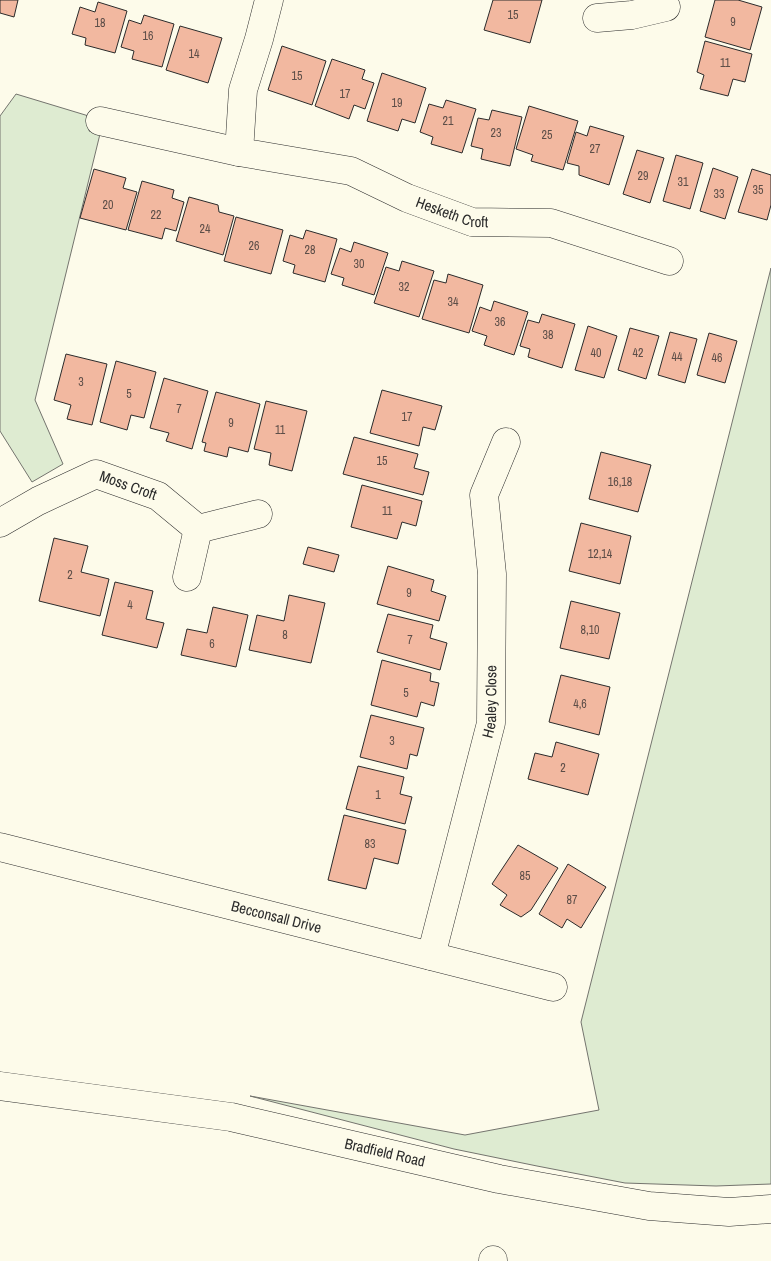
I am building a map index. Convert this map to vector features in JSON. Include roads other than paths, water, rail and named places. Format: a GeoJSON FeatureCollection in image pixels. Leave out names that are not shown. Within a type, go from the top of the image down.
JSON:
{"type":"FeatureCollection","features":[{"type":"Feature","properties":{"kind":"street"},"geometry":{"type":"LineString","coordinates":[[239,152],[242,90],[259,39],[269,0]]}},
{"type":"Feature","properties":{"kind":"street"},"geometry":{"type":"LineString","coordinates":[[597,18],[631,8],[666,7]]}},
{"type":"Feature","properties":{"kind":"street","name":"Hesketh Croft"},"geometry":{"type":"LineString","coordinates":[[100,121],[239,152],[351,171],[408,198],[472,222],[551,223],[669,261]]}},
{"type":"Feature","properties":{"kind":"street","name":"Healey Close"},"geometry":{"type":"LineString","coordinates":[[431,956],[491,723],[492,574],[484,495],[506,442]]}},
{"type":"Feature","properties":{"kind":"street","name":"Moss Croft"},"geometry":{"type":"LineString","coordinates":[[0,523],[38,501],[96,474],[158,496],[198,529]]}},
{"type":"Feature","properties":{"kind":"street"},"geometry":{"type":"LineString","coordinates":[[188,577],[198,529],[258,514]]}},
{"type":"Feature","properties":{"kind":"street","name":"Becconsall Drive"},"geometry":{"type":"LineString","coordinates":[[0,847],[554,987]]}},
{"type":"Feature","properties":{"kind":"street","name":"Bradfield Road"},"geometry":{"type":"LineString","coordinates":[[0,1086],[231,1117],[499,1179],[649,1206],[729,1212],[771,1209]]}}]}
